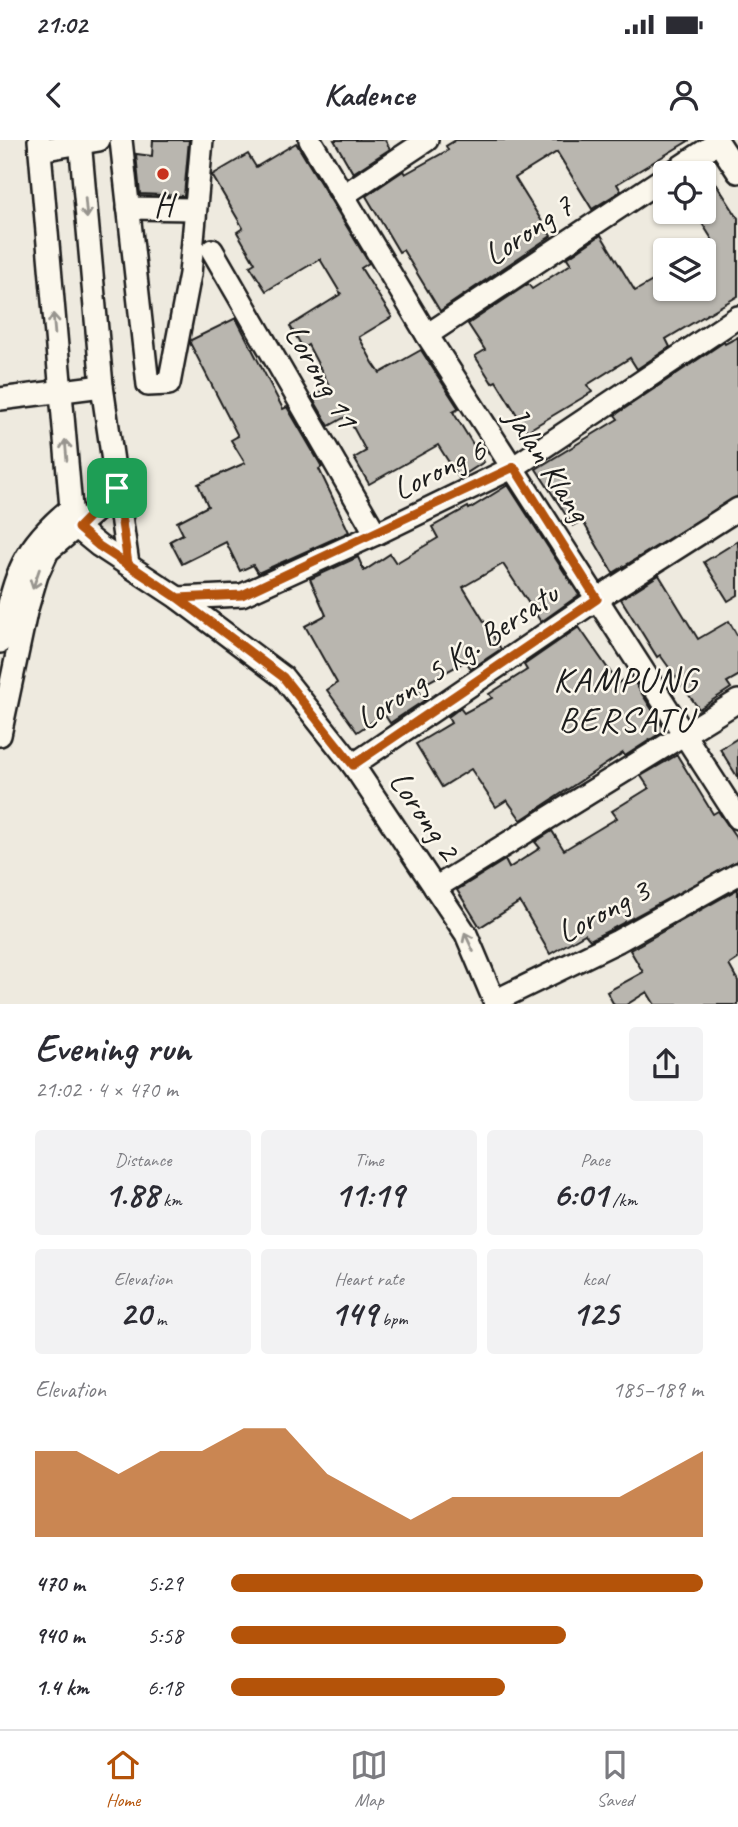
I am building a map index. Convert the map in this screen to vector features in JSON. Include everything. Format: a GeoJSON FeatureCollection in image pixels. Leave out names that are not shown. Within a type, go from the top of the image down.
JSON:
{"type":"FeatureCollection","features":[{"type":"Feature","properties":{"kind":"street"},"geometry":{"type":"LineString","coordinates":[[121,140],[148,385],[169,384],[190,274],[202,140]]}},
{"type":"Feature","properties":{"kind":"street","name":"Jalan Klang"},"geometry":{"type":"LineString","coordinates":[[310,140],[426,335],[514,467],[738,818]]}},
{"type":"Feature","properties":{"kind":"street"},"geometry":{"type":"LineString","coordinates":[[344,195],[427,140]]}},
{"type":"Feature","properties":{"kind":"street"},"geometry":{"type":"LineString","coordinates":[[0,735],[26,612],[37,575],[48,551],[74,518],[60,392],[39,145],[86,141],[102,386],[128,564]]}},
{"type":"Feature","properties":{"kind":"street"},"geometry":{"type":"LineString","coordinates":[[689,161],[718,141],[738,172]]}},
{"type":"Feature","properties":{"kind":"street","name":"Lorong 7"},"geometry":{"type":"LineString","coordinates":[[426,335],[653,185]]}},
{"type":"Feature","properties":{"kind":"street"},"geometry":{"type":"LineString","coordinates":[[128,208],[194,209]]}},
{"type":"Feature","properties":{"kind":"street","name":"Lorong 11"},"geometry":{"type":"LineString","coordinates":[[212,250],[376,534]]}},
{"type":"Feature","properties":{"kind":"street","name":"Lorong 6"},"geometry":{"type":"LineString","coordinates":[[178,598],[242,595],[514,467],[738,317]]}},
{"type":"Feature","properties":{"kind":"street"},"geometry":{"type":"LineString","coordinates":[[0,399],[102,386]]}},
{"type":"Feature","properties":{"kind":"street"},"geometry":{"type":"LineString","coordinates":[[0,642],[18,570],[30,548],[48,527],[74,518],[117,488]]}},
{"type":"Feature","properties":{"kind":"street","name":"Lorong 5 Kg. Bersatu"},"geometry":{"type":"LineString","coordinates":[[353,765],[597,599],[738,509]]}},
{"type":"Feature","properties":{"kind":"street","name":"Lorong 2"},"geometry":{"type":"LineString","coordinates":[[74,518],[128,564],[283,677],[353,765],[466,934],[496,1003]]}},
{"type":"Feature","properties":{"kind":"street"},"geometry":{"type":"LineString","coordinates":[[435,888],[738,701]]}},
{"type":"Feature","properties":{"kind":"street","name":"Lorong 3"},"geometry":{"type":"LineString","coordinates":[[496,1003],[618,941],[738,874]]}},
{"type":"Feature","properties":{"kind":"building","name":"H"},"geometry":{"type":"Polygon","coordinates":[[[153,140],[189,140],[184,196],[140,194],[136,154],[152,156],[153,140]]]}},
{"type":"Feature","properties":{"kind":"building"},"geometry":{"type":"Polygon","coordinates":[[[334,140],[385,140],[390,149],[353,173],[334,140]]]}},
{"type":"Feature","properties":{"kind":"building"},"geometry":{"type":"Polygon","coordinates":[[[456,140],[690,140],[617,184],[621,191],[592,209],[557,152],[515,178],[551,236],[440,311],[403,250],[399,252],[366,196],[403,171],[405,174],[448,150],[446,146],[456,140]]]}},
{"type":"Feature","properties":{"kind":"building"},"geometry":{"type":"Polygon","coordinates":[[[296,143],[369,263],[361,268],[392,317],[359,337],[373,363],[380,373],[421,350],[459,409],[453,412],[484,462],[459,478],[438,445],[369,484],[354,458],[366,451],[347,416],[329,426],[312,397],[330,387],[308,345],[303,348],[290,326],[341,294],[320,259],[266,291],[250,266],[255,263],[237,232],[243,228],[212,175],[248,154],[256,167],[296,143]]]}},
{"type":"Feature","properties":{"kind":"building"},"geometry":{"type":"Polygon","coordinates":[[[716,183],[738,218],[738,296],[666,339],[670,347],[637,369],[630,358],[587,385],[592,392],[527,431],[496,381],[492,383],[475,356],[485,350],[468,324],[528,284],[532,289],[571,264],[567,258],[601,235],[635,291],[653,281],[653,301],[716,301],[716,238],[711,238],[702,224],[716,224],[716,183]]]}},
{"type":"Feature","properties":{"kind":"building"},"geometry":{"type":"Polygon","coordinates":[[[236,318],[283,409],[287,407],[322,467],[319,469],[349,532],[258,573],[253,565],[240,571],[226,542],[182,564],[170,541],[183,534],[177,522],[208,506],[198,484],[245,463],[231,440],[238,436],[190,343],[191,340],[236,318]]]}},
{"type":"Feature","properties":{"kind":"building"},"geometry":{"type":"Polygon","coordinates":[[[738,337],[738,496],[613,573],[582,520],[573,526],[536,469],[618,419],[615,415],[724,342],[725,344],[738,337]]]}},
{"type":"Feature","properties":{"kind":"building"},"geometry":{"type":"Polygon","coordinates":[[[508,485],[579,595],[541,622],[503,564],[463,587],[501,649],[471,669],[466,661],[417,688],[425,700],[390,723],[384,714],[357,732],[327,690],[337,683],[305,626],[326,615],[310,579],[358,557],[364,571],[390,554],[396,563],[438,538],[432,527],[468,507],[469,509],[508,485]]]}},
{"type":"Feature","properties":{"kind":"building"},"geometry":{"type":"Polygon","coordinates":[[[738,541],[738,595],[728,601],[704,562],[738,541]]]}},
{"type":"Feature","properties":{"kind":"building"},"geometry":{"type":"Polygon","coordinates":[[[659,575],[698,639],[729,621],[738,637],[738,676],[727,682],[731,688],[699,709],[660,655],[657,657],[621,599],[659,575]]]}},
{"type":"Feature","properties":{"kind":"building"},"geometry":{"type":"Polygon","coordinates":[[[579,627],[618,683],[630,675],[665,730],[625,756],[623,753],[521,820],[507,800],[496,807],[471,769],[442,787],[416,744],[451,723],[448,717],[460,708],[464,713],[492,698],[489,694],[527,670],[524,665],[579,627]]]}},
{"type":"Feature","properties":{"kind":"building"},"geometry":{"type":"Polygon","coordinates":[[[738,738],[738,778],[720,749],[738,738]]]}},
{"type":"Feature","properties":{"kind":"building"},"geometry":{"type":"Polygon","coordinates":[[[677,755],[713,814],[718,811],[738,840],[738,861],[590,940],[585,934],[550,954],[520,902],[480,927],[457,890],[505,860],[509,868],[540,848],[535,842],[552,831],[564,850],[617,818],[612,811],[649,788],[641,776],[677,755]]]}},
{"type":"Feature","properties":{"kind":"building"},"geometry":{"type":"Polygon","coordinates":[[[738,889],[738,959],[729,965],[738,981],[738,1004],[654,1004],[647,992],[628,1004],[613,1004],[607,992],[643,972],[630,950],[738,889]]]}},
{"type":"Feature","properties":{"kind":"place","name":"H"},"geometry":{"type":"Point","coordinates":[163,174]}},
{"type":"Feature","properties":{"kind":"district","name":"KAMPUNG BERSATU"},"geometry":{"type":"Point","coordinates":[626,699]}},
{"type":"Feature","properties":{"kind":"route"},"geometry":{"type":"LineString","coordinates":[[117,488],[78,528],[99,546],[128,564],[178,598],[242,595],[514,467],[597,599],[353,765],[283,677],[128,564],[117,488]]}}]}
